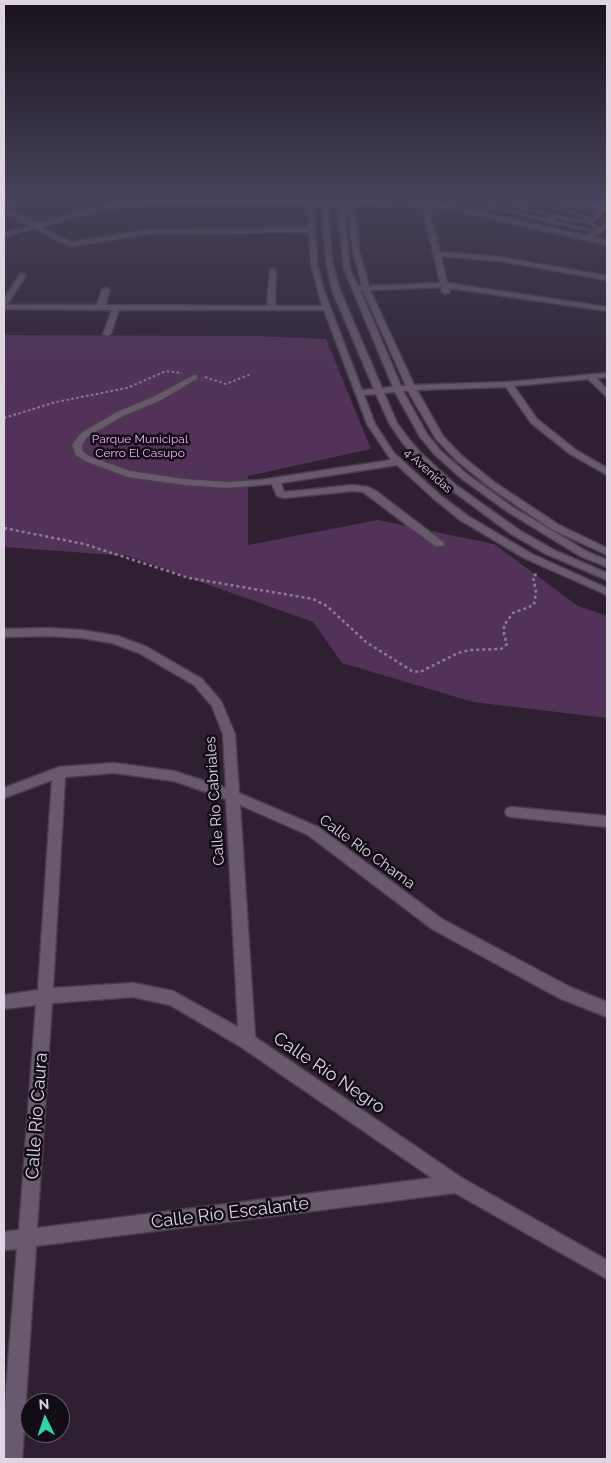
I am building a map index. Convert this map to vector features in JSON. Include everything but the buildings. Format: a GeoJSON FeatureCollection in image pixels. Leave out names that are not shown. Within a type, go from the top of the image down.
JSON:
{"type":"FeatureCollection","features":[{"type":"Feature","properties":{"kind":"street","name":"4 Avenidas"},"geometry":{"type":"LineString","coordinates":[[315,267],[326,308],[372,424],[381,441],[398,462],[436,497],[464,518],[551,567],[607,592]]}},
{"type":"Feature","properties":{"kind":"street","name":"4 Avenidas"},"geometry":{"type":"LineString","coordinates":[[331,267],[337,292],[393,422],[418,455],[453,487],[515,532],[550,552],[607,577]]}},
{"type":"Feature","properties":{"kind":"street","name":"4 Avenidas"},"geometry":{"type":"LineString","coordinates":[[347,267],[355,291],[398,389],[423,435],[438,453],[465,477],[542,530],[584,554],[607,564]]}},
{"type":"Feature","properties":{"kind":"street"},"geometry":{"type":"LineString","coordinates":[[361,267],[368,290],[411,388],[439,437],[458,457],[491,484],[555,527],[607,552]]}},
{"type":"Feature","properties":{"kind":"street"},"geometry":{"type":"LineString","coordinates":[[441,267],[446,288]]}},
{"type":"Feature","properties":{"kind":"street"},"geometry":{"type":"LineString","coordinates":[[546,267],[607,278]]}},
{"type":"Feature","properties":{"kind":"street"},"geometry":{"type":"LineString","coordinates":[[271,308],[273,270]]}},
{"type":"Feature","properties":{"kind":"street"},"geometry":{"type":"LineString","coordinates":[[22,275],[4,306],[326,308]]}},
{"type":"Feature","properties":{"kind":"street"},"geometry":{"type":"LineString","coordinates":[[446,288],[607,317]]}},
{"type":"Feature","properties":{"kind":"street"},"geometry":{"type":"LineString","coordinates":[[321,293],[446,288],[607,309]]}},
{"type":"Feature","properties":{"kind":"street"},"geometry":{"type":"LineString","coordinates":[[100,308],[106,290]]}},
{"type":"Feature","properties":{"kind":"street"},"geometry":{"type":"LineString","coordinates":[[107,334],[116,308]]}},
{"type":"Feature","properties":{"kind":"street"},"geometry":{"type":"LineString","coordinates":[[194,375],[156,399],[120,414],[84,435],[76,445],[79,453],[88,459],[128,474],[184,482],[227,485],[276,481],[398,462]]}},
{"type":"Feature","properties":{"kind":"street"},"geometry":{"type":"LineString","coordinates":[[360,393],[411,388],[508,384],[607,375]]}},
{"type":"Feature","properties":{"kind":"street"},"geometry":{"type":"LineString","coordinates":[[589,376],[607,394]]}},
{"type":"Feature","properties":{"kind":"street"},"geometry":{"type":"LineString","coordinates":[[508,384],[534,421],[573,452],[607,472]]}},
{"type":"Feature","properties":{"kind":"street"},"geometry":{"type":"LineString","coordinates":[[276,481],[280,494],[284,495],[353,488],[373,493],[439,544]]}},
{"type":"Feature","properties":{"kind":"street","name":"Calle Río Cabriales"},"geometry":{"type":"LineString","coordinates":[[4,633],[48,632],[82,634],[114,639],[142,650],[198,682],[217,704],[229,734],[247,1041]]}},
{"type":"Feature","properties":{"kind":"street","name":"Calle Río Chama"},"geometry":{"type":"LineString","coordinates":[[4,793],[59,772],[114,768],[174,776],[232,796],[313,831],[437,924],[565,993],[607,1009]]}},
{"type":"Feature","properties":{"kind":"street","name":"Calle Río Caura"},"geometry":{"type":"LineString","coordinates":[[11,1459],[46,996],[59,772]]}},
{"type":"Feature","properties":{"kind":"street"},"geometry":{"type":"LineString","coordinates":[[512,812],[607,822]]}},
{"type":"Feature","properties":{"kind":"street","name":"Calle Río Negro"},"geometry":{"type":"LineString","coordinates":[[4,1002],[46,996],[133,990],[173,998],[247,1041],[456,1184],[607,1270]]}},
{"type":"Feature","properties":{"kind":"street","name":"Calle Río Escalante"},"geometry":{"type":"LineString","coordinates":[[4,1241],[456,1184]]}},
{"type":"Feature","properties":{"kind":"path"},"geometry":{"type":"LineString","coordinates":[[4,418],[56,402],[127,388],[166,371],[194,375],[226,384],[251,374]]}},
{"type":"Feature","properties":{"kind":"path"},"geometry":{"type":"LineString","coordinates":[[4,528],[84,544],[189,578],[313,599],[327,606],[366,642],[412,671],[420,672],[435,663],[470,650],[501,649],[507,644],[504,635],[504,625],[514,613],[534,605],[536,592],[533,576],[551,567]]}},
{"type":"Feature","properties":{"kind":"green space","name":"Parque Municipal Cerro El Casupo"},"geometry":{"type":"Polygon","coordinates":[[[4,335],[255,336],[326,339],[371,449],[248,476],[248,545],[378,520],[494,544],[578,606],[607,616],[607,718],[473,702],[342,663],[313,622],[128,556],[4,547],[4,335]]]}}]}
